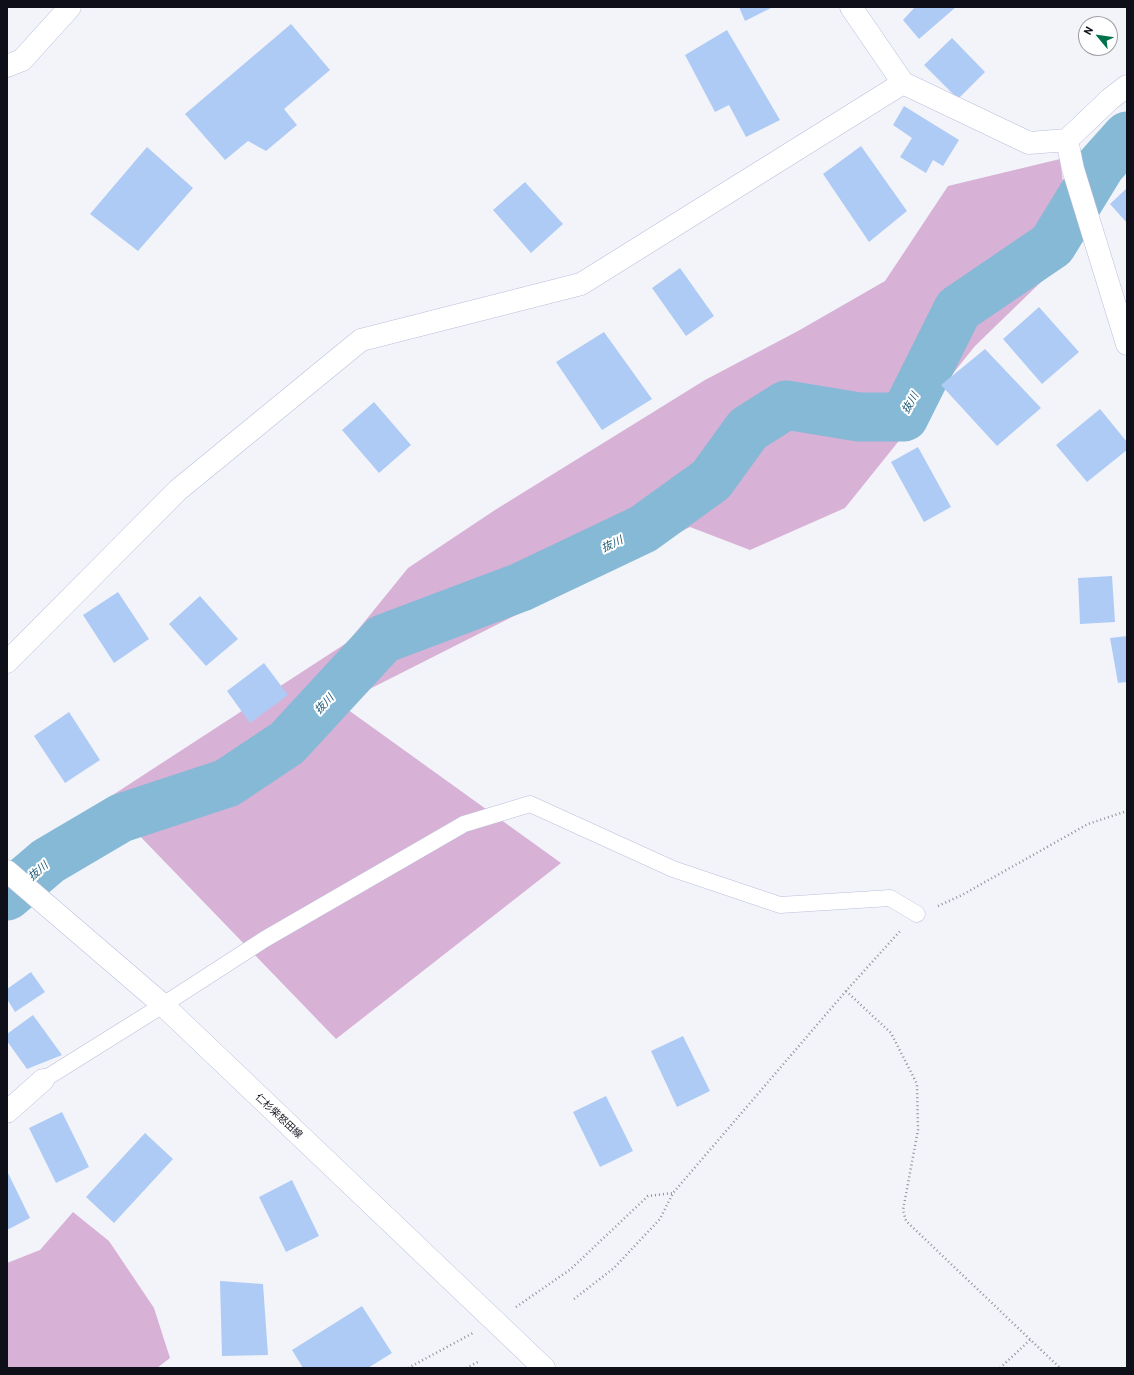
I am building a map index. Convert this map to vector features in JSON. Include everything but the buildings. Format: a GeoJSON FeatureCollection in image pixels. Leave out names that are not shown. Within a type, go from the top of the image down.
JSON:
{"type":"FeatureCollection","features":[{"type":"Feature","properties":{"kind":"street"},"geometry":{"type":"LineString","coordinates":[[7,66],[22,60],[70,7]]}},
{"type":"Feature","properties":{"kind":"street"},"geometry":{"type":"LineString","coordinates":[[851,7],[903,83],[1029,143],[1067,140],[1110,99],[1127,86]]}},
{"type":"Feature","properties":{"kind":"street"},"geometry":{"type":"LineString","coordinates":[[7,662],[178,490],[361,340],[581,284],[903,83]]}},
{"type":"Feature","properties":{"kind":"street"},"geometry":{"type":"LineString","coordinates":[[1067,140],[1073,169],[1127,344]]}},
{"type":"Feature","properties":{"kind":"street","name":"仁杉柴怒田線"},"geometry":{"type":"LineString","coordinates":[[7,871],[162,1006],[544,1368]]}},
{"type":"Feature","properties":{"kind":"street"},"geometry":{"type":"LineString","coordinates":[[7,1112],[43,1080]]}},
{"type":"Feature","properties":{"kind":"lane"},"geometry":{"type":"LineString","coordinates":[[43,1080],[162,1006],[265,939],[464,824],[530,804],[673,869],[780,905],[890,898],[917,914]]}},
{"type":"Feature","properties":{"kind":"path"},"geometry":{"type":"LineString","coordinates":[[574,1300],[614,1268],[660,1219],[673,1193],[846,991],[917,914],[962,895],[1088,824],[1127,811]]}},
{"type":"Feature","properties":{"kind":"path"},"geometry":{"type":"LineString","coordinates":[[846,991],[891,1033],[917,1084],[918,1130],[903,1210],[906,1221],[1060,1368]]}},
{"type":"Feature","properties":{"kind":"path"},"geometry":{"type":"LineString","coordinates":[[408,1368],[495,1322],[571,1270],[648,1196],[673,1193]]}},
{"type":"Feature","properties":{"kind":"path"},"geometry":{"type":"LineString","coordinates":[[1000,1368],[1030,1340]]}},
{"type":"Feature","properties":{"kind":"path"},"geometry":{"type":"LineString","coordinates":[[466,1368],[480,1361]]}},
{"type":"Feature","properties":{"kind":"shaded area"},"geometry":{"type":"Polygon","coordinates":[[[1060,159],[1072,252],[975,346],[845,508],[750,550],[690,527],[340,704],[561,863],[336,1039],[105,800],[348,642],[408,568],[495,510],[705,380],[798,331],[885,281],[948,186],[1060,159]]]}},
{"type":"Feature","properties":{"kind":"shaded area"},"geometry":{"type":"Polygon","coordinates":[[[73,1212],[109,1241],[154,1308],[170,1358],[157,1368],[7,1368],[7,1263],[40,1250],[73,1212]]]}},
{"type":"Feature","properties":{"kind":"waterway","name":"抜川"},"geometry":{"type":"LineString","coordinates":[[7,896],[48,861],[121,818],[227,783],[287,743],[383,639],[521,587],[643,529],[711,480],[748,429],[786,405],[859,417],[904,417],[958,309],[1052,245],[1101,165],[1127,136]]}}]}
